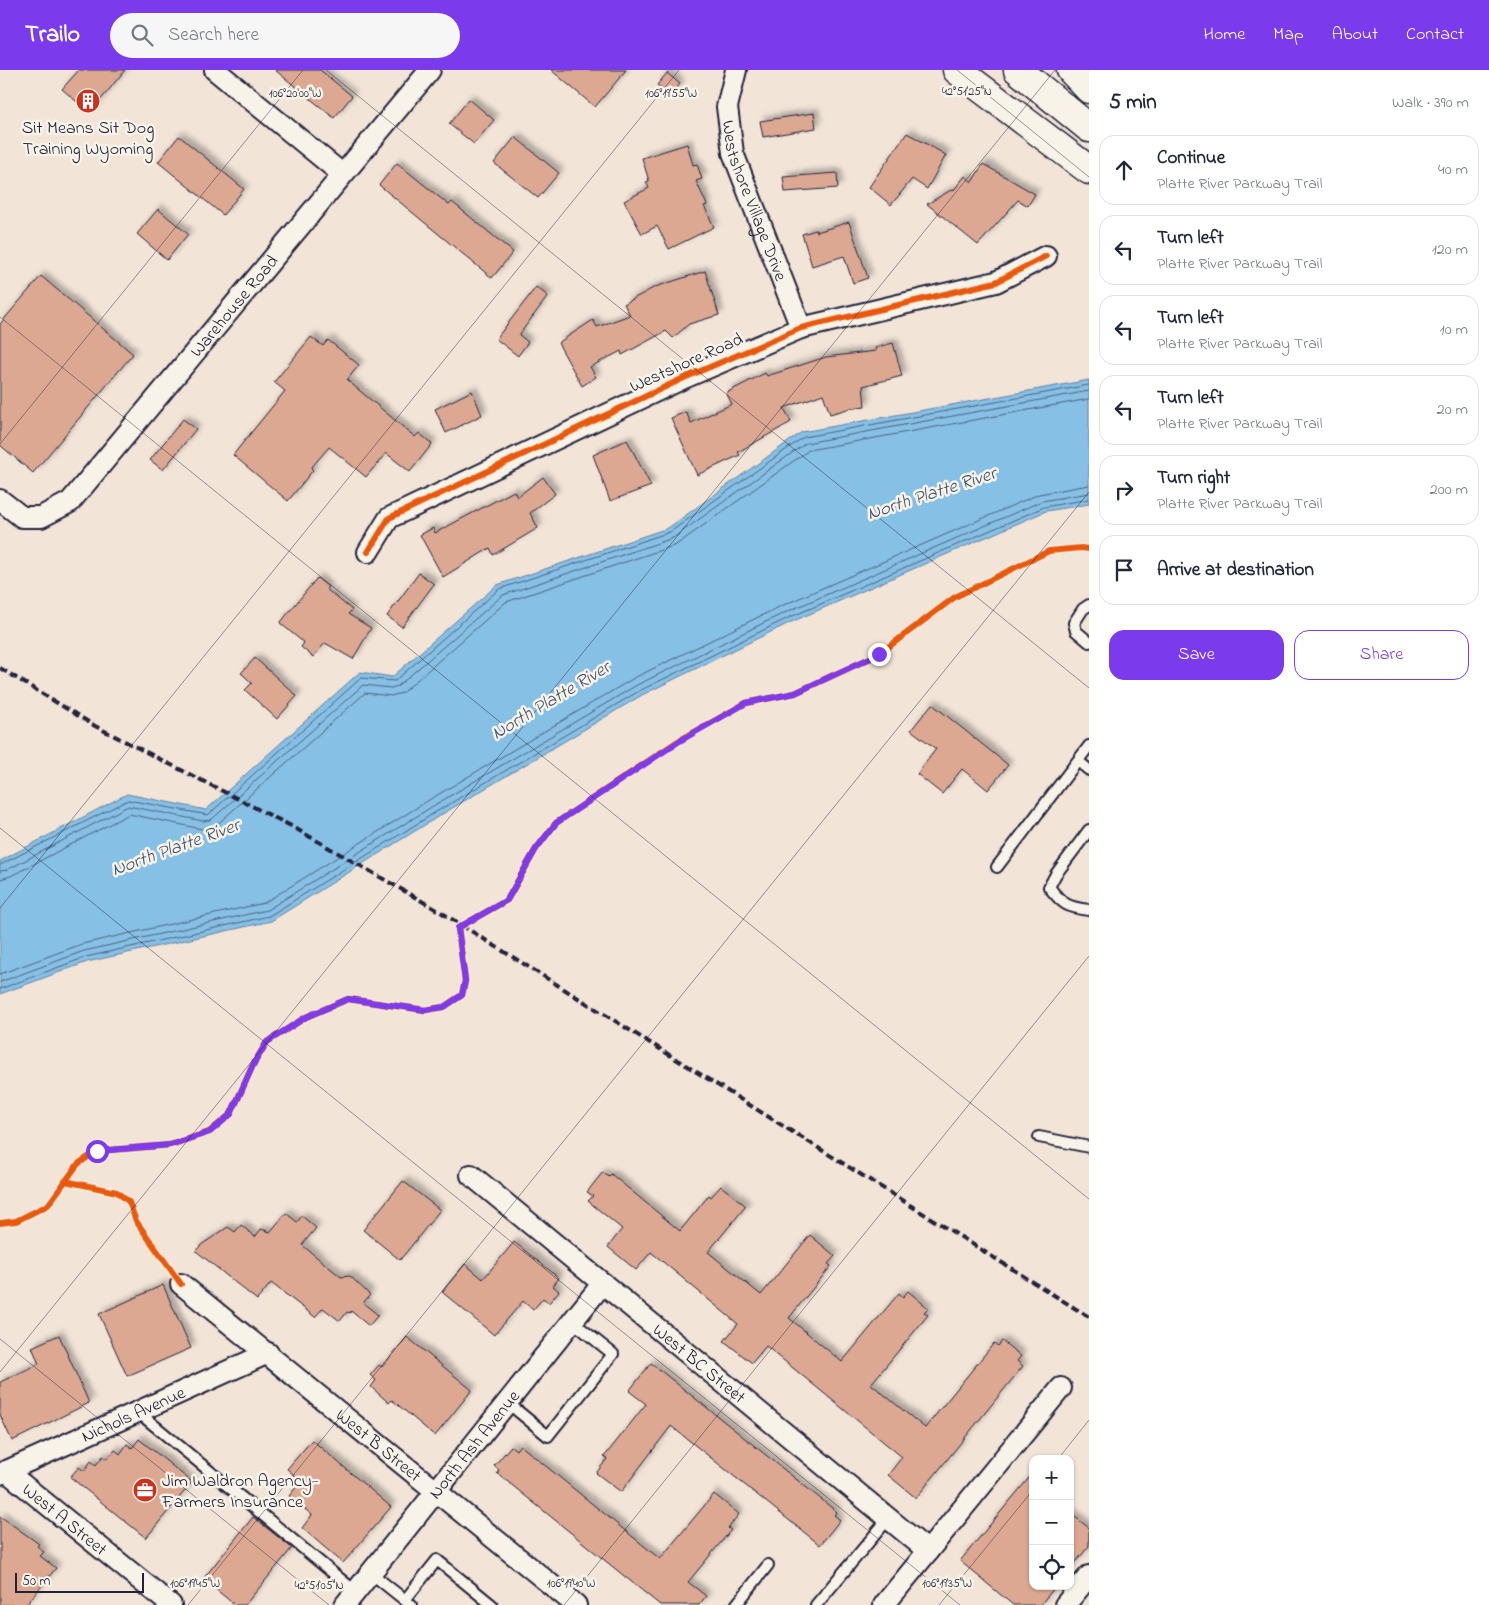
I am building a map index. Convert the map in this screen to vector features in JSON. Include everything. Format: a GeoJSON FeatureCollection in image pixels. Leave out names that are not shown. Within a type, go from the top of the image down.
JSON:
{"type":"FeatureCollection","features":[{"type":"Feature","properties":{"kind":"highway"},"geometry":{"type":"LineString","coordinates":[[957,70],[1082,165]]}},
{"type":"Feature","properties":{"kind":"highway"},"geometry":{"type":"LineString","coordinates":[[979,70],[1082,165]]}},
{"type":"Feature","properties":{"kind":"highway"},"geometry":{"type":"LineString","coordinates":[[1018,70],[1089,128]]}},
{"type":"Feature","properties":{"kind":"highway"},"geometry":{"type":"LineString","coordinates":[[1071,70],[1089,90]]}},
{"type":"Feature","properties":{"kind":"street"},"geometry":{"type":"LineString","coordinates":[[215,70],[342,174]]}},
{"type":"Feature","properties":{"kind":"street","name":"Warehouse Road"},"geometry":{"type":"LineString","coordinates":[[0,500],[22,517],[41,517],[70,502],[430,70]]}},
{"type":"Feature","properties":{"kind":"street","name":"Westshore Village Drive"},"geometry":{"type":"LineString","coordinates":[[736,70],[727,107],[734,153],[800,328]]}},
{"type":"Feature","properties":{"kind":"street","name":"Westshore Road"},"geometry":{"type":"LineString","coordinates":[[368,552],[389,518],[684,378],[800,328],[996,282],[1046,256]]}},
{"type":"Feature","properties":{"kind":"street","name":"West BC Street"},"geometry":{"type":"LineString","coordinates":[[471,1175],[928,1551]]}},
{"type":"Feature","properties":{"kind":"street","name":"West B Street"},"geometry":{"type":"LineString","coordinates":[[181,1284],[576,1605]]}},
{"type":"Feature","properties":{"kind":"street","name":"North Ash Avenue"},"geometry":{"type":"LineString","coordinates":[[350,1598],[603,1284]]}},
{"type":"Feature","properties":{"kind":"street","name":"Nichols Avenue"},"geometry":{"type":"LineString","coordinates":[[3,1473],[268,1353]]}},
{"type":"Feature","properties":{"kind":"street"},"geometry":{"type":"LineString","coordinates":[[884,1605],[1061,1388]]}},
{"type":"Feature","properties":{"kind":"street","name":"West A Street"},"geometry":{"type":"LineString","coordinates":[[3,1473],[171,1605]]}},
{"type":"Feature","properties":{"kind":"street"},"geometry":{"type":"LineString","coordinates":[[1065,1605],[1089,1576]]}},
{"type":"Feature","properties":{"kind":"lane"},"geometry":{"type":"LineString","coordinates":[[1089,605],[1083,609],[1074,623],[1076,631],[1089,642]]}},
{"type":"Feature","properties":{"kind":"lane"},"geometry":{"type":"LineString","coordinates":[[997,867],[1089,746]]}},
{"type":"Feature","properties":{"kind":"lane"},"geometry":{"type":"LineString","coordinates":[[1078,760],[1089,770]]}},
{"type":"Feature","properties":{"kind":"lane"},"geometry":{"type":"LineString","coordinates":[[1089,830],[1056,874],[1049,887],[1058,899],[1069,908],[1089,910]]}},
{"type":"Feature","properties":{"kind":"lane"},"geometry":{"type":"LineString","coordinates":[[1039,1137],[1087,1144]]}},
{"type":"Feature","properties":{"kind":"lane"},"geometry":{"type":"LineString","coordinates":[[508,1403],[548,1436],[613,1354],[573,1322]]}},
{"type":"Feature","properties":{"kind":"lane"},"geometry":{"type":"LineString","coordinates":[[138,1412],[350,1598]]}},
{"type":"Feature","properties":{"kind":"lane"},"geometry":{"type":"LineString","coordinates":[[816,1605],[888,1518]]}},
{"type":"Feature","properties":{"kind":"lane"},"geometry":{"type":"LineString","coordinates":[[371,1573],[408,1603],[437,1560],[492,1605]]}},
{"type":"Feature","properties":{"kind":"lane"},"geometry":{"type":"LineString","coordinates":[[736,1605],[768,1565]]}},
{"type":"Feature","properties":{"kind":"water","name":"North Platte River"},"geometry":{"type":"Polygon","coordinates":[[[1089,380],[1089,504],[1046,511],[789,623],[642,695],[439,816],[271,921],[87,962],[0,994],[0,861],[127,794],[206,810],[360,672],[392,677],[497,585],[668,528],[802,432],[1089,380]]]}},
{"type":"Feature","properties":{"kind":"building","name":"Sit Means Sit Dog Training Wyoming"},"geometry":{"type":"Polygon","coordinates":[[[79,70],[125,70],[90,113],[62,89],[79,70]]]}},
{"type":"Feature","properties":{"kind":"building"},"geometry":{"type":"Polygon","coordinates":[[[275,70],[320,70],[352,96],[334,118],[275,70]]]}},
{"type":"Feature","properties":{"kind":"building"},"geometry":{"type":"Polygon","coordinates":[[[551,70],[626,70],[595,107],[551,70]]]}},
{"type":"Feature","properties":{"kind":"building"},"geometry":{"type":"Polygon","coordinates":[[[667,73],[680,84],[670,96],[657,85],[667,73]]]}},
{"type":"Feature","properties":{"kind":"building"},"geometry":{"type":"Polygon","coordinates":[[[469,99],[494,120],[474,144],[449,124],[469,99]]]}},
{"type":"Feature","properties":{"kind":"building"},"geometry":{"type":"Polygon","coordinates":[[[814,113],[816,128],[763,137],[760,121],[814,113]]]}},
{"type":"Feature","properties":{"kind":"building"},"geometry":{"type":"Polygon","coordinates":[[[907,133],[946,155],[927,189],[912,179],[891,205],[869,187],[907,133]]]}},
{"type":"Feature","properties":{"kind":"building"},"geometry":{"type":"Polygon","coordinates":[[[179,136],[244,189],[223,215],[158,162],[179,136]]]}},
{"type":"Feature","properties":{"kind":"building"},"geometry":{"type":"Polygon","coordinates":[[[515,137],[559,173],[538,198],[494,163],[515,137]]]}},
{"type":"Feature","properties":{"kind":"building"},"geometry":{"type":"Polygon","coordinates":[[[687,144],[693,165],[697,164],[702,179],[696,181],[707,205],[704,206],[714,227],[669,249],[657,226],[642,234],[624,201],[649,188],[646,182],[649,181],[642,158],[687,144]]]}},
{"type":"Feature","properties":{"kind":"building"},"geometry":{"type":"Polygon","coordinates":[[[397,163],[449,205],[452,202],[513,252],[492,278],[379,185],[397,163]]]}},
{"type":"Feature","properties":{"kind":"building"},"geometry":{"type":"Polygon","coordinates":[[[983,164],[1035,194],[1028,206],[1018,200],[978,245],[927,204],[951,190],[953,191],[965,176],[972,182],[983,164]]]}},
{"type":"Feature","properties":{"kind":"building"},"geometry":{"type":"Polygon","coordinates":[[[837,173],[838,188],[785,192],[783,177],[837,173]]]}},
{"type":"Feature","properties":{"kind":"building"},"geometry":{"type":"Polygon","coordinates":[[[158,209],[188,234],[167,260],[137,234],[158,209]]]}},
{"type":"Feature","properties":{"kind":"building"},"geometry":{"type":"Polygon","coordinates":[[[849,222],[868,278],[853,283],[844,256],[812,266],[802,234],[816,230],[817,232],[849,222]]]}},
{"type":"Feature","properties":{"kind":"building"},"geometry":{"type":"Polygon","coordinates":[[[705,271],[719,315],[689,324],[673,338],[666,331],[622,355],[621,351],[590,367],[596,377],[582,386],[558,343],[593,320],[597,327],[630,315],[624,304],[655,287],[705,271]]]}},
{"type":"Feature","properties":{"kind":"building"},"geometry":{"type":"Polygon","coordinates":[[[41,276],[133,354],[33,473],[0,445],[0,324],[41,276]]]}},
{"type":"Feature","properties":{"kind":"building"},"geometry":{"type":"Polygon","coordinates":[[[536,287],[548,296],[519,335],[528,342],[518,356],[496,339],[536,287]]]}},
{"type":"Feature","properties":{"kind":"building"},"geometry":{"type":"Polygon","coordinates":[[[311,337],[323,346],[328,340],[359,365],[347,380],[415,437],[419,433],[432,444],[410,472],[386,453],[366,477],[329,447],[311,468],[313,470],[288,501],[233,455],[285,391],[274,382],[311,337]]]}},
{"type":"Feature","properties":{"kind":"building"},"geometry":{"type":"Polygon","coordinates":[[[893,343],[902,376],[863,386],[865,406],[830,414],[823,394],[784,408],[791,422],[738,452],[740,455],[697,475],[671,418],[686,412],[691,423],[732,404],[726,393],[765,373],[767,376],[826,357],[876,351],[875,348],[893,343]]]}},
{"type":"Feature","properties":{"kind":"building"},"geometry":{"type":"Polygon","coordinates":[[[472,391],[482,415],[446,433],[435,409],[472,391]]]}},
{"type":"Feature","properties":{"kind":"building"},"geometry":{"type":"Polygon","coordinates":[[[183,419],[196,429],[163,470],[150,460],[183,419]]]}},
{"type":"Feature","properties":{"kind":"building"},"geometry":{"type":"Polygon","coordinates":[[[627,440],[651,486],[610,501],[593,455],[627,440]]]}},
{"type":"Feature","properties":{"kind":"building"},"geometry":{"type":"Polygon","coordinates":[[[543,477],[555,494],[530,513],[538,528],[493,555],[490,548],[443,577],[420,535],[433,528],[435,533],[514,491],[517,497],[543,477]]]}},
{"type":"Feature","properties":{"kind":"building"},"geometry":{"type":"Polygon","coordinates":[[[419,573],[434,584],[402,627],[387,616],[419,573]]]}},
{"type":"Feature","properties":{"kind":"building"},"geometry":{"type":"Polygon","coordinates":[[[317,578],[328,587],[326,589],[352,610],[348,614],[371,628],[353,659],[325,643],[313,657],[301,647],[304,643],[280,623],[317,578]]]}},
{"type":"Feature","properties":{"kind":"building"},"geometry":{"type":"Polygon","coordinates":[[[255,658],[297,696],[277,719],[245,690],[252,683],[241,673],[255,658]]]}},
{"type":"Feature","properties":{"kind":"building"},"geometry":{"type":"Polygon","coordinates":[[[932,704],[1008,765],[988,790],[962,769],[942,794],[917,774],[936,749],[911,730],[932,704]]]}},
{"type":"Feature","properties":{"kind":"building"},"geometry":{"type":"Polygon","coordinates":[[[603,1172],[608,1177],[611,1174],[680,1231],[709,1195],[711,1197],[721,1186],[746,1206],[708,1252],[761,1295],[810,1235],[835,1256],[828,1264],[831,1266],[789,1318],[842,1362],[899,1293],[903,1297],[908,1291],[928,1308],[924,1312],[928,1315],[871,1384],[925,1428],[994,1343],[998,1346],[1002,1341],[1021,1356],[1017,1361],[1023,1366],[916,1498],[888,1475],[902,1457],[766,1346],[752,1363],[724,1341],[738,1324],[651,1252],[636,1270],[608,1247],[622,1229],[588,1201],[593,1196],[587,1192],[603,1172]]]}},
{"type":"Feature","properties":{"kind":"building"},"geometry":{"type":"Polygon","coordinates":[[[403,1181],[440,1210],[400,1260],[363,1230],[403,1181]]]}},
{"type":"Feature","properties":{"kind":"building"},"geometry":{"type":"Polygon","coordinates":[[[286,1213],[297,1222],[302,1216],[316,1228],[302,1245],[341,1277],[350,1276],[370,1295],[363,1303],[378,1315],[369,1326],[351,1311],[350,1313],[347,1312],[340,1321],[323,1308],[315,1317],[271,1283],[257,1300],[196,1251],[201,1245],[228,1227],[235,1232],[241,1225],[255,1237],[261,1229],[270,1232],[286,1213]]]}},
{"type":"Feature","properties":{"kind":"building"},"geometry":{"type":"Polygon","coordinates":[[[514,1242],[559,1278],[553,1286],[559,1291],[549,1303],[543,1298],[533,1310],[523,1301],[494,1335],[442,1292],[465,1264],[483,1279],[514,1242]]]}},
{"type":"Feature","properties":{"kind":"building"},"geometry":{"type":"Polygon","coordinates":[[[163,1285],[191,1348],[127,1376],[99,1314],[163,1285]]]}},
{"type":"Feature","properties":{"kind":"building"},"geometry":{"type":"Polygon","coordinates":[[[59,1335],[89,1403],[12,1441],[0,1415],[0,1382],[39,1364],[32,1347],[59,1335]]]}},
{"type":"Feature","properties":{"kind":"building"},"geometry":{"type":"Polygon","coordinates":[[[407,1337],[472,1390],[435,1436],[392,1400],[389,1403],[371,1387],[376,1380],[370,1375],[379,1365],[382,1367],[407,1337]]]}},
{"type":"Feature","properties":{"kind":"building"},"geometry":{"type":"Polygon","coordinates":[[[651,1363],[837,1512],[834,1515],[840,1520],[820,1545],[671,1426],[621,1492],[596,1473],[607,1459],[604,1457],[646,1404],[629,1391],[651,1363]]]}},
{"type":"Feature","properties":{"kind":"building"},"geometry":{"type":"Polygon","coordinates":[[[139,1439],[192,1482],[146,1538],[70,1477],[79,1467],[84,1471],[91,1461],[96,1465],[103,1456],[107,1459],[115,1450],[120,1454],[127,1444],[132,1448],[139,1439]]]}},
{"type":"Feature","properties":{"kind":"building"},"geometry":{"type":"Polygon","coordinates":[[[312,1440],[391,1507],[343,1563],[302,1528],[312,1515],[289,1496],[301,1481],[287,1469],[312,1440]]]}},
{"type":"Feature","properties":{"kind":"building"},"geometry":{"type":"Polygon","coordinates":[[[520,1445],[660,1559],[714,1494],[739,1514],[728,1528],[731,1530],[688,1582],[706,1596],[699,1605],[660,1605],[497,1473],[499,1470],[494,1466],[511,1446],[516,1450],[520,1445]]]}},
{"type":"Feature","properties":{"kind":"building"},"geometry":{"type":"Polygon","coordinates":[[[1029,1478],[1029,1590],[1053,1590],[1040,1605],[1013,1605],[960,1561],[1029,1478]]]}},
{"type":"Feature","properties":{"kind":"building"},"geometry":{"type":"Polygon","coordinates":[[[0,1516],[39,1544],[37,1546],[44,1552],[40,1556],[56,1568],[26,1605],[0,1605],[0,1516]]]}},
{"type":"Feature","properties":{"kind":"building"},"geometry":{"type":"Polygon","coordinates":[[[1074,1516],[1089,1528],[1089,1546],[1074,1564],[1074,1516]]]}},
{"type":"Feature","properties":{"kind":"building"},"geometry":{"type":"Polygon","coordinates":[[[253,1517],[292,1548],[245,1605],[235,1605],[203,1579],[253,1517]]]}},
{"type":"Feature","properties":{"kind":"railway"},"geometry":{"type":"LineString","coordinates":[[0,668],[95,726],[293,827],[439,911],[1089,1317]]}},
{"type":"Feature","properties":{"kind":"cycle path"},"geometry":{"type":"LineString","coordinates":[[368,552],[389,518],[684,378],[801,328],[996,282],[1046,256]]}},
{"type":"Feature","properties":{"kind":"cycle path"},"geometry":{"type":"LineString","coordinates":[[0,1223],[16,1221],[48,1205],[78,1164],[97,1151],[170,1145],[209,1132],[231,1114],[253,1065],[267,1042],[306,1017],[348,999],[425,1010],[444,1007],[462,995],[465,981],[458,928],[507,900],[536,849],[556,823],[678,741],[746,703],[795,693],[879,654],[955,597],[1049,551],[1089,549]]}},
{"type":"Feature","properties":{"kind":"cycle path"},"geometry":{"type":"LineString","coordinates":[[65,1181],[117,1192],[129,1202],[136,1221],[181,1284]]}},
{"type":"Feature","properties":{"kind":"place","name":"Sit Means Sit Dog Training Wyoming"},"geometry":{"type":"Point","coordinates":[88,101]}},
{"type":"Feature","properties":{"kind":"place","name":"Jim Waldron Agency- Farmers Insurance"},"geometry":{"type":"Point","coordinates":[145,1490]}},
{"type":"Feature","properties":{"kind":"route"},"geometry":{"type":"LineString","coordinates":[[97,1151],[170,1145],[210,1132],[231,1114],[253,1065],[267,1042],[306,1017],[348,999],[425,1010],[444,1007],[462,995],[465,981],[458,928],[507,900],[536,849],[556,823],[678,742],[746,703],[795,693],[879,654]]}}]}
